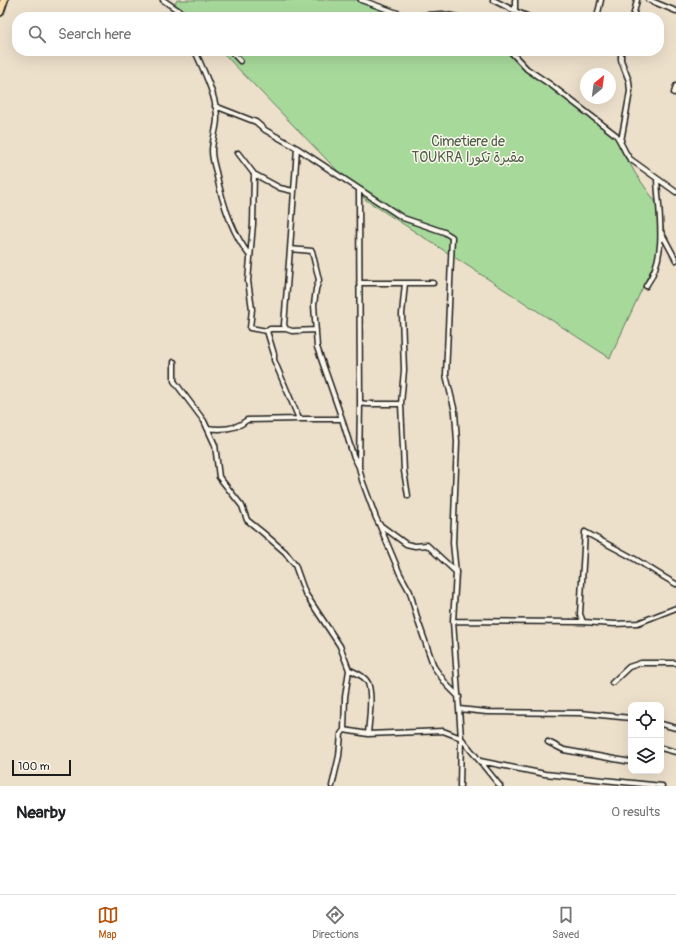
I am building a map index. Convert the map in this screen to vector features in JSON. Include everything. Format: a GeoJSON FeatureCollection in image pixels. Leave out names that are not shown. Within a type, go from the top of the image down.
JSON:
{"type":"FeatureCollection","features":[{"type":"Feature","properties":{"kind":"highway"},"geometry":{"type":"LineString","coordinates":[[0,12],[4,0]]}},
{"type":"Feature","properties":{"kind":"street"},"geometry":{"type":"LineString","coordinates":[[163,0],[180,11]]}},
{"type":"Feature","properties":{"kind":"street"},"geometry":{"type":"LineString","coordinates":[[361,0],[394,12]]}},
{"type":"Feature","properties":{"kind":"street"},"geometry":{"type":"LineString","coordinates":[[493,0],[515,11],[515,0]]}},
{"type":"Feature","properties":{"kind":"street"},"geometry":{"type":"LineString","coordinates":[[598,12],[601,0]]}},
{"type":"Feature","properties":{"kind":"street"},"geometry":{"type":"LineString","coordinates":[[634,12],[637,0]]}},
{"type":"Feature","properties":{"kind":"street"},"geometry":{"type":"LineString","coordinates":[[649,0],[676,11]]}},
{"type":"Feature","properties":{"kind":"street"},"geometry":{"type":"LineString","coordinates":[[197,56],[204,72],[217,117],[212,152],[219,186],[229,220],[250,256]]}},
{"type":"Feature","properties":{"kind":"street"},"geometry":{"type":"LineString","coordinates":[[235,56],[240,61]]}},
{"type":"Feature","properties":{"kind":"street"},"geometry":{"type":"LineString","coordinates":[[515,56],[527,69],[557,89],[611,131],[620,141],[630,159],[676,192]]}},
{"type":"Feature","properties":{"kind":"street"},"geometry":{"type":"LineString","coordinates":[[620,141],[630,91],[621,56]]}},
{"type":"Feature","properties":{"kind":"street"},"geometry":{"type":"LineString","coordinates":[[674,93],[676,86]]}},
{"type":"Feature","properties":{"kind":"street"},"geometry":{"type":"LineString","coordinates":[[215,106],[256,122],[265,130],[297,148],[403,218],[444,232],[452,237],[446,375],[455,412],[457,442],[453,543],[456,573],[453,621],[461,738],[460,786]]}},
{"type":"Feature","properties":{"kind":"street"},"geometry":{"type":"LineString","coordinates":[[286,329],[284,325],[297,148]]}},
{"type":"Feature","properties":{"kind":"street"},"geometry":{"type":"LineString","coordinates":[[238,153],[254,174],[280,188],[293,191]]}},
{"type":"Feature","properties":{"kind":"street"},"geometry":{"type":"LineString","coordinates":[[254,174],[253,224],[248,281],[252,309],[250,328],[267,331],[270,329],[286,329],[292,331],[316,330]]}},
{"type":"Feature","properties":{"kind":"street"},"geometry":{"type":"LineString","coordinates":[[646,286],[658,261],[661,232],[658,180]]}},
{"type":"Feature","properties":{"kind":"street"},"geometry":{"type":"LineString","coordinates":[[359,190],[359,467]]}},
{"type":"Feature","properties":{"kind":"street"},"geometry":{"type":"LineString","coordinates":[[661,232],[676,260]]}},
{"type":"Feature","properties":{"kind":"street"},"geometry":{"type":"LineString","coordinates":[[290,249],[312,251],[319,280],[314,305],[318,347],[353,455],[359,467],[362,480],[379,524],[400,574],[410,592],[418,621],[434,667],[447,685],[459,697]]}},
{"type":"Feature","properties":{"kind":"street"},"geometry":{"type":"LineString","coordinates":[[359,283],[433,283]]}},
{"type":"Feature","properties":{"kind":"street"},"geometry":{"type":"LineString","coordinates":[[405,283],[402,314],[404,370],[402,404],[404,471],[408,496]]}},
{"type":"Feature","properties":{"kind":"street"},"geometry":{"type":"LineString","coordinates":[[267,331],[274,354],[274,360],[299,419]]}},
{"type":"Feature","properties":{"kind":"street"},"geometry":{"type":"LineString","coordinates":[[174,362],[174,382],[204,421],[215,445],[219,477],[242,506],[247,520],[285,552],[295,565],[305,593],[340,646],[349,670],[345,696],[344,730],[341,734],[339,756],[332,786]]}},
{"type":"Feature","properties":{"kind":"street"},"geometry":{"type":"LineString","coordinates":[[360,403],[402,404]]}},
{"type":"Feature","properties":{"kind":"street"},"geometry":{"type":"LineString","coordinates":[[207,428],[219,430],[240,426],[246,420],[342,419]]}},
{"type":"Feature","properties":{"kind":"street"},"geometry":{"type":"LineString","coordinates":[[379,524],[406,544],[415,546],[427,545],[456,573]]}},
{"type":"Feature","properties":{"kind":"street"},"geometry":{"type":"LineString","coordinates":[[583,622],[580,614],[585,532],[608,546],[636,559],[656,573],[676,584]]}},
{"type":"Feature","properties":{"kind":"street"},"geometry":{"type":"LineString","coordinates":[[453,621],[583,622],[614,624],[638,623],[676,608]]}},
{"type":"Feature","properties":{"kind":"street"},"geometry":{"type":"LineString","coordinates":[[612,683],[629,667],[641,664],[676,663]]}},
{"type":"Feature","properties":{"kind":"street"},"geometry":{"type":"LineString","coordinates":[[350,670],[359,674],[367,682],[370,695],[368,734]]}},
{"type":"Feature","properties":{"kind":"street"},"geometry":{"type":"LineString","coordinates":[[459,709],[487,712],[580,714],[628,718]]}},
{"type":"Feature","properties":{"kind":"street"},"geometry":{"type":"LineString","coordinates":[[664,725],[676,728]]}},
{"type":"Feature","properties":{"kind":"street"},"geometry":{"type":"LineString","coordinates":[[344,730],[368,734],[443,731],[461,738],[500,786]]}},
{"type":"Feature","properties":{"kind":"street"},"geometry":{"type":"LineString","coordinates":[[548,742],[564,750],[628,761]]}},
{"type":"Feature","properties":{"kind":"street"},"geometry":{"type":"LineString","coordinates":[[664,749],[676,752]]}},
{"type":"Feature","properties":{"kind":"street"},"geometry":{"type":"LineString","coordinates":[[479,760],[545,774],[613,784],[662,786]]}},
{"type":"Feature","properties":{"kind":"green space"},"geometry":{"type":"Polygon","coordinates":[[[177,0],[362,0],[392,12],[183,12],[175,4],[177,0]]]}},
{"type":"Feature","properties":{"kind":"green space","name":"Cimetiere de TOUKRA مقبرة تكورا"},"geometry":{"type":"Polygon","coordinates":[[[226,56],[512,56],[522,68],[611,127],[635,173],[657,204],[666,237],[610,358],[366,200],[226,56]]]}}]}
